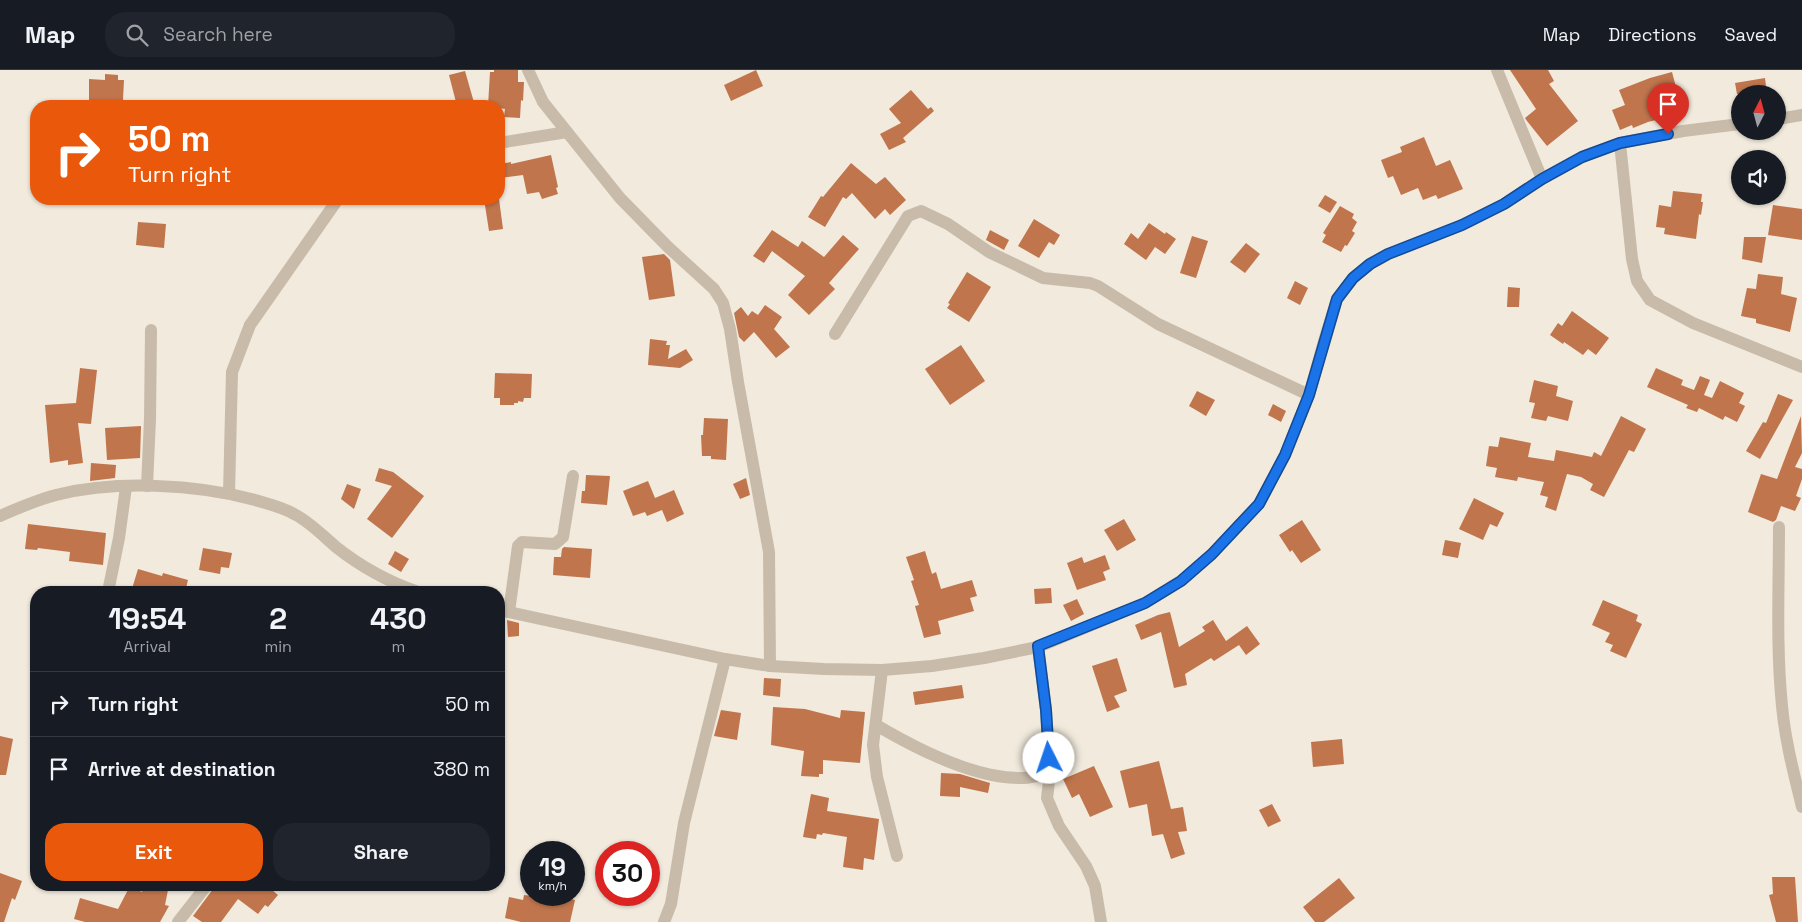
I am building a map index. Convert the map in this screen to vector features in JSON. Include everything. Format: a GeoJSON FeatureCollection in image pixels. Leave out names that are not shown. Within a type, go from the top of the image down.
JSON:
{"type":"FeatureCollection","features":[{"type":"Feature","properties":{"kind":"street"},"geometry":{"type":"LineString","coordinates":[[528,70],[544,102],[620,198],[714,289],[723,302],[730,329],[769,552],[770,666]]}},
{"type":"Feature","properties":{"kind":"street"},"geometry":{"type":"LineString","coordinates":[[1497,70],[1542,179]]}},
{"type":"Feature","properties":{"kind":"street"},"geometry":{"type":"LineString","coordinates":[[1786,117],[1802,115]]}},
{"type":"Feature","properties":{"kind":"street"},"geometry":{"type":"LineString","coordinates":[[505,611],[725,659],[770,666],[882,670],[932,666],[984,658],[1038,646],[1145,603],[1181,581],[1212,554],[1259,504],[1285,455],[1309,395],[1337,299],[1353,278],[1370,264],[1388,254],[1462,225],[1504,204],[1542,179],[1582,157],[1620,143],[1683,131],[1731,125]]}},
{"type":"Feature","properties":{"kind":"street"},"geometry":{"type":"LineString","coordinates":[[505,143],[567,132]]}},
{"type":"Feature","properties":{"kind":"street"},"geometry":{"type":"LineString","coordinates":[[1620,143],[1632,259],[1637,281],[1650,300],[1693,323],[1802,367]]}},
{"type":"Feature","properties":{"kind":"street"},"geometry":{"type":"LineString","coordinates":[[229,493],[232,372],[250,325],[334,205]]}},
{"type":"Feature","properties":{"kind":"street"},"geometry":{"type":"LineString","coordinates":[[836,334],[908,216],[914,212],[921,211],[948,224],[989,252],[1043,278],[1090,283],[1098,286],[1158,324],[1309,395]]}},
{"type":"Feature","properties":{"kind":"street"},"geometry":{"type":"LineString","coordinates":[[147,486],[151,330]]}},
{"type":"Feature","properties":{"kind":"street"},"geometry":{"type":"LineString","coordinates":[[505,606],[518,546],[522,542],[555,544],[564,538],[573,476]]}},
{"type":"Feature","properties":{"kind":"street"},"geometry":{"type":"LineString","coordinates":[[0,516],[25,505],[56,495],[87,489],[147,486],[180,487],[229,493],[294,513],[313,526],[336,547],[373,572],[402,586]]}},
{"type":"Feature","properties":{"kind":"street"},"geometry":{"type":"LineString","coordinates":[[109,586],[119,538],[126,487]]}},
{"type":"Feature","properties":{"kind":"street"},"geometry":{"type":"LineString","coordinates":[[1779,527],[1779,631],[1782,706],[1793,771],[1802,806]]}},
{"type":"Feature","properties":{"kind":"street"},"geometry":{"type":"LineString","coordinates":[[1038,646],[1046,710],[1050,774],[1047,798],[1059,826],[1081,858],[1095,886],[1101,922]]}},
{"type":"Feature","properties":{"kind":"street"},"geometry":{"type":"LineString","coordinates":[[664,922],[671,904],[684,824],[725,659]]}},
{"type":"Feature","properties":{"kind":"street"},"geometry":{"type":"LineString","coordinates":[[882,670],[873,745],[877,777],[897,856]]}},
{"type":"Feature","properties":{"kind":"street"},"geometry":{"type":"LineString","coordinates":[[876,724],[906,742],[984,773],[1024,778],[1050,774]]}},
{"type":"Feature","properties":{"kind":"street"},"geometry":{"type":"LineString","coordinates":[[178,922],[202,891]]}},
{"type":"Feature","properties":{"kind":"building"},"geometry":{"type":"Polygon","coordinates":[[[494,70],[518,70],[518,82],[524,82],[520,118],[505,117],[505,100],[488,100],[490,72],[494,72],[494,70]]]}},
{"type":"Feature","properties":{"kind":"building"},"geometry":{"type":"Polygon","coordinates":[[[756,70],[763,86],[731,101],[724,85],[756,70]]]}},
{"type":"Feature","properties":{"kind":"building"},"geometry":{"type":"Polygon","coordinates":[[[1510,70],[1548,70],[1554,81],[1549,84],[1578,121],[1547,146],[1525,118],[1536,109],[1510,70]]]}},
{"type":"Feature","properties":{"kind":"building"},"geometry":{"type":"Polygon","coordinates":[[[465,71],[473,100],[455,100],[449,75],[465,71]]]}},
{"type":"Feature","properties":{"kind":"building"},"geometry":{"type":"Polygon","coordinates":[[[1672,72],[1683,113],[1633,128],[1632,125],[1620,130],[1612,110],[1625,105],[1619,90],[1672,72]]]}},
{"type":"Feature","properties":{"kind":"building"},"geometry":{"type":"Polygon","coordinates":[[[105,74],[118,75],[118,80],[124,80],[123,100],[89,100],[89,79],[105,80],[105,74]]]}},
{"type":"Feature","properties":{"kind":"building"},"geometry":{"type":"Polygon","coordinates":[[[1765,78],[1766,85],[1735,85],[1735,83],[1765,78]]]}},
{"type":"Feature","properties":{"kind":"building"},"geometry":{"type":"Polygon","coordinates":[[[911,90],[928,109],[931,107],[934,111],[903,138],[906,142],[889,150],[880,134],[901,123],[889,109],[911,90]]]}},
{"type":"Feature","properties":{"kind":"building"},"geometry":{"type":"Polygon","coordinates":[[[1424,137],[1436,166],[1450,160],[1463,189],[1438,199],[1436,195],[1423,200],[1418,188],[1401,195],[1393,176],[1388,178],[1381,160],[1402,152],[1400,147],[1424,137]]]}},
{"type":"Feature","properties":{"kind":"building"},"geometry":{"type":"Polygon","coordinates":[[[551,155],[558,194],[542,199],[539,192],[527,194],[523,175],[505,177],[505,163],[511,162],[511,164],[551,155]]]}},
{"type":"Feature","properties":{"kind":"building"},"geometry":{"type":"Polygon","coordinates":[[[851,163],[876,184],[885,177],[906,200],[890,215],[885,209],[875,219],[852,193],[846,199],[843,197],[825,227],[808,217],[821,196],[823,197],[851,163]]]}},
{"type":"Feature","properties":{"kind":"building"},"geometry":{"type":"Polygon","coordinates":[[[1673,191],[1702,194],[1701,202],[1703,202],[1701,215],[1699,214],[1696,239],[1664,234],[1665,228],[1656,227],[1659,205],[1671,207],[1673,191]]]}},
{"type":"Feature","properties":{"kind":"building"},"geometry":{"type":"Polygon","coordinates":[[[1325,195],[1337,202],[1330,213],[1318,206],[1325,195]]]}},
{"type":"Feature","properties":{"kind":"building"},"geometry":{"type":"Polygon","coordinates":[[[485,205],[500,205],[503,229],[489,231],[485,205]]]}},
{"type":"Feature","properties":{"kind":"building"},"geometry":{"type":"Polygon","coordinates":[[[1773,205],[1802,209],[1802,240],[1768,235],[1773,205]]]}},
{"type":"Feature","properties":{"kind":"building"},"geometry":{"type":"Polygon","coordinates":[[[1340,206],[1354,214],[1352,218],[1357,222],[1352,231],[1355,233],[1341,252],[1322,242],[1326,235],[1323,233],[1340,206]]]}},
{"type":"Feature","properties":{"kind":"building"},"geometry":{"type":"Polygon","coordinates":[[[1034,219],[1060,235],[1054,245],[1049,242],[1039,258],[1018,246],[1034,219]]]}},
{"type":"Feature","properties":{"kind":"building"},"geometry":{"type":"Polygon","coordinates":[[[138,222],[166,224],[164,248],[136,245],[138,222]]]}},
{"type":"Feature","properties":{"kind":"building"},"geometry":{"type":"Polygon","coordinates":[[[1149,223],[1176,239],[1165,254],[1155,247],[1146,260],[1124,244],[1131,233],[1138,239],[1149,223]]]}},
{"type":"Feature","properties":{"kind":"building"},"geometry":{"type":"Polygon","coordinates":[[[772,230],[798,247],[802,241],[824,257],[843,235],[859,249],[829,283],[835,289],[809,315],[788,295],[805,276],[772,251],[764,263],[753,256],[772,230]]]}},
{"type":"Feature","properties":{"kind":"building"},"geometry":{"type":"Polygon","coordinates":[[[990,230],[1009,240],[1004,250],[986,240],[990,230]]]}},
{"type":"Feature","properties":{"kind":"building"},"geometry":{"type":"Polygon","coordinates":[[[1192,236],[1208,241],[1196,278],[1180,273],[1192,236]]]}},
{"type":"Feature","properties":{"kind":"building"},"geometry":{"type":"Polygon","coordinates":[[[1744,237],[1766,237],[1762,263],[1742,259],[1744,237]]]}},
{"type":"Feature","properties":{"kind":"building"},"geometry":{"type":"Polygon","coordinates":[[[1246,243],[1260,254],[1245,273],[1230,262],[1246,243]]]}},
{"type":"Feature","properties":{"kind":"building"},"geometry":{"type":"Polygon","coordinates":[[[664,254],[670,260],[675,296],[649,300],[642,257],[664,254]]]}},
{"type":"Feature","properties":{"kind":"building"},"geometry":{"type":"Polygon","coordinates":[[[967,272],[991,287],[969,322],[947,308],[950,304],[948,303],[967,272]]]}},
{"type":"Feature","properties":{"kind":"building"},"geometry":{"type":"Polygon","coordinates":[[[1758,274],[1783,277],[1781,294],[1797,298],[1790,332],[1756,323],[1756,319],[1741,316],[1747,288],[1756,289],[1758,274]]]}},
{"type":"Feature","properties":{"kind":"building"},"geometry":{"type":"Polygon","coordinates":[[[1295,281],[1308,288],[1300,305],[1287,298],[1295,281]]]}},
{"type":"Feature","properties":{"kind":"building"},"geometry":{"type":"Polygon","coordinates":[[[1508,287],[1520,288],[1519,307],[1507,307],[1508,287]]]}},
{"type":"Feature","properties":{"kind":"building"},"geometry":{"type":"Polygon","coordinates":[[[765,305],[782,317],[774,329],[790,347],[776,358],[754,332],[744,342],[739,337],[734,313],[741,307],[748,316],[752,311],[758,315],[765,305]]]}},
{"type":"Feature","properties":{"kind":"building"},"geometry":{"type":"Polygon","coordinates":[[[1572,311],[1609,338],[1596,355],[1588,349],[1583,355],[1550,335],[1558,323],[1562,326],[1572,311]]]}},
{"type":"Feature","properties":{"kind":"building"},"geometry":{"type":"Polygon","coordinates":[[[650,339],[667,341],[666,345],[670,345],[668,359],[686,349],[693,360],[680,368],[648,365],[650,339]]]}},
{"type":"Feature","properties":{"kind":"building"},"geometry":{"type":"Polygon","coordinates":[[[961,345],[985,381],[950,405],[925,369],[961,345]]]}},
{"type":"Feature","properties":{"kind":"building"},"geometry":{"type":"Polygon","coordinates":[[[80,368],[97,370],[91,424],[78,423],[83,463],[68,465],[68,460],[50,463],[45,405],[76,403],[80,368]]]}},
{"type":"Feature","properties":{"kind":"building"},"geometry":{"type":"Polygon","coordinates":[[[1656,368],[1683,380],[1681,385],[1694,390],[1700,376],[1710,380],[1704,395],[1712,398],[1720,381],[1744,393],[1739,403],[1745,406],[1737,422],[1725,416],[1723,420],[1699,408],[1697,412],[1686,408],[1688,405],[1647,387],[1656,368]]]}},
{"type":"Feature","properties":{"kind":"building"},"geometry":{"type":"Polygon","coordinates":[[[495,373],[532,374],[531,398],[524,398],[523,402],[518,401],[514,405],[500,405],[500,398],[494,398],[495,373]]]}},
{"type":"Feature","properties":{"kind":"building"},"geometry":{"type":"Polygon","coordinates":[[[1534,380],[1558,386],[1556,396],[1573,401],[1568,421],[1548,416],[1546,421],[1531,418],[1535,403],[1529,402],[1534,380]]]}},
{"type":"Feature","properties":{"kind":"building"},"geometry":{"type":"Polygon","coordinates":[[[1197,391],[1215,400],[1206,416],[1189,406],[1197,391]]]}},
{"type":"Feature","properties":{"kind":"building"},"geometry":{"type":"Polygon","coordinates":[[[1778,394],[1793,400],[1760,459],[1746,451],[1763,422],[1766,423],[1778,394]]]}},
{"type":"Feature","properties":{"kind":"building"},"geometry":{"type":"Polygon","coordinates":[[[1273,404],[1286,411],[1281,422],[1268,415],[1273,404]]]}},
{"type":"Feature","properties":{"kind":"building"},"geometry":{"type":"Polygon","coordinates":[[[1621,416],[1646,429],[1634,452],[1629,450],[1604,497],[1590,490],[1593,484],[1581,477],[1567,474],[1556,511],[1545,507],[1548,497],[1540,495],[1544,482],[1518,477],[1517,481],[1495,477],[1497,468],[1486,466],[1489,446],[1498,447],[1500,437],[1531,443],[1528,457],[1554,461],[1556,450],[1592,457],[1594,452],[1601,456],[1621,416]]]}},
{"type":"Feature","properties":{"kind":"building"},"geometry":{"type":"Polygon","coordinates":[[[1801,416],[1802,453],[1795,467],[1802,469],[1802,479],[1796,496],[1801,498],[1795,511],[1781,506],[1776,520],[1773,522],[1748,512],[1761,474],[1777,479],[1801,416]]]}},
{"type":"Feature","properties":{"kind":"building"},"geometry":{"type":"Polygon","coordinates":[[[704,418],[728,419],[726,460],[702,456],[701,435],[703,435],[704,418]]]}},
{"type":"Feature","properties":{"kind":"building"},"geometry":{"type":"Polygon","coordinates":[[[141,426],[140,458],[107,460],[105,428],[141,426]]]}},
{"type":"Feature","properties":{"kind":"building"},"geometry":{"type":"Polygon","coordinates":[[[91,463],[116,465],[115,478],[90,481],[91,463]]]}},
{"type":"Feature","properties":{"kind":"building"},"geometry":{"type":"Polygon","coordinates":[[[379,468],[393,472],[424,496],[392,538],[367,519],[392,486],[375,481],[379,468]]]}},
{"type":"Feature","properties":{"kind":"building"},"geometry":{"type":"Polygon","coordinates":[[[586,475],[610,476],[607,505],[581,503],[582,491],[585,491],[586,475]]]}},
{"type":"Feature","properties":{"kind":"building"},"geometry":{"type":"Polygon","coordinates":[[[746,478],[750,495],[740,499],[733,484],[746,478]]]}},
{"type":"Feature","properties":{"kind":"building"},"geometry":{"type":"Polygon","coordinates":[[[648,481],[655,498],[674,490],[684,514],[667,522],[662,510],[647,516],[645,512],[633,516],[623,491],[648,481]]]}},
{"type":"Feature","properties":{"kind":"building"},"geometry":{"type":"Polygon","coordinates":[[[347,484],[361,489],[354,509],[341,499],[347,484]]]}},
{"type":"Feature","properties":{"kind":"building"},"geometry":{"type":"Polygon","coordinates":[[[1474,498],[1504,513],[1497,527],[1490,524],[1483,540],[1459,529],[1474,498]]]}},
{"type":"Feature","properties":{"kind":"building"},"geometry":{"type":"Polygon","coordinates":[[[1124,519],[1136,540],[1117,551],[1104,530],[1124,519]]]}},
{"type":"Feature","properties":{"kind":"building"},"geometry":{"type":"Polygon","coordinates":[[[1302,520],[1321,550],[1301,563],[1292,550],[1290,552],[1279,535],[1302,520]]]}},
{"type":"Feature","properties":{"kind":"building"},"geometry":{"type":"Polygon","coordinates":[[[28,524],[106,533],[103,565],[69,561],[70,552],[38,548],[37,550],[25,549],[28,524]]]}},
{"type":"Feature","properties":{"kind":"building"},"geometry":{"type":"Polygon","coordinates":[[[1445,540],[1461,543],[1458,558],[1442,555],[1445,540]]]}},
{"type":"Feature","properties":{"kind":"building"},"geometry":{"type":"Polygon","coordinates":[[[564,547],[592,549],[590,578],[553,575],[554,557],[561,557],[564,547]]]}},
{"type":"Feature","properties":{"kind":"building"},"geometry":{"type":"Polygon","coordinates":[[[203,548],[232,553],[229,568],[221,567],[220,574],[199,570],[203,548]]]}},
{"type":"Feature","properties":{"kind":"building"},"geometry":{"type":"Polygon","coordinates":[[[395,551],[409,559],[401,572],[388,564],[395,551]]]}},
{"type":"Feature","properties":{"kind":"building"},"geometry":{"type":"Polygon","coordinates":[[[925,551],[932,574],[936,572],[941,589],[972,580],[977,596],[970,598],[974,611],[938,621],[941,634],[924,638],[915,606],[919,605],[911,581],[914,580],[906,557],[925,551]]]}},
{"type":"Feature","properties":{"kind":"building"},"geometry":{"type":"Polygon","coordinates":[[[1105,555],[1110,569],[1103,572],[1106,580],[1077,590],[1067,563],[1082,557],[1084,563],[1105,555]]]}},
{"type":"Feature","properties":{"kind":"building"},"geometry":{"type":"Polygon","coordinates":[[[138,569],[162,576],[163,573],[188,580],[186,586],[133,586],[138,569]]]}},
{"type":"Feature","properties":{"kind":"building"},"geometry":{"type":"Polygon","coordinates":[[[1051,588],[1052,603],[1035,604],[1034,589],[1051,588]]]}},
{"type":"Feature","properties":{"kind":"building"},"geometry":{"type":"Polygon","coordinates":[[[1077,599],[1084,614],[1071,621],[1063,605],[1077,599]]]}},
{"type":"Feature","properties":{"kind":"building"},"geometry":{"type":"Polygon","coordinates":[[[1603,600],[1638,615],[1636,621],[1642,624],[1626,658],[1610,651],[1613,645],[1605,642],[1610,633],[1592,625],[1603,600]]]}},
{"type":"Feature","properties":{"kind":"building"},"geometry":{"type":"Polygon","coordinates":[[[1170,612],[1179,647],[1205,631],[1202,627],[1213,620],[1226,641],[1247,626],[1260,644],[1246,655],[1239,645],[1214,661],[1211,658],[1185,674],[1187,685],[1174,688],[1161,632],[1141,640],[1135,625],[1170,612]]]}},
{"type":"Feature","properties":{"kind":"building"},"geometry":{"type":"Polygon","coordinates":[[[507,620],[519,623],[519,636],[508,637],[507,620]]]}},
{"type":"Feature","properties":{"kind":"building"},"geometry":{"type":"Polygon","coordinates":[[[1117,658],[1127,691],[1114,696],[1120,707],[1107,712],[1092,666],[1117,658]]]}},
{"type":"Feature","properties":{"kind":"building"},"geometry":{"type":"Polygon","coordinates":[[[764,678],[781,679],[780,697],[763,695],[764,678]]]}},
{"type":"Feature","properties":{"kind":"building"},"geometry":{"type":"Polygon","coordinates":[[[962,685],[964,698],[915,705],[913,692],[962,685]]]}},
{"type":"Feature","properties":{"kind":"building"},"geometry":{"type":"Polygon","coordinates":[[[773,707],[805,709],[840,718],[841,710],[865,712],[860,763],[823,760],[823,774],[819,774],[819,777],[801,776],[804,751],[771,745],[773,707]]]}},
{"type":"Feature","properties":{"kind":"building"},"geometry":{"type":"Polygon","coordinates":[[[721,710],[741,713],[737,740],[714,736],[721,710]]]}},
{"type":"Feature","properties":{"kind":"building"},"geometry":{"type":"Polygon","coordinates":[[[0,736],[13,739],[6,775],[0,775],[0,736]]]}},
{"type":"Feature","properties":{"kind":"building"},"geometry":{"type":"Polygon","coordinates":[[[1342,739],[1344,764],[1313,767],[1311,742],[1342,739]]]}},
{"type":"Feature","properties":{"kind":"building"},"geometry":{"type":"Polygon","coordinates":[[[1159,761],[1171,809],[1183,807],[1187,831],[1178,832],[1185,854],[1171,859],[1163,834],[1152,836],[1147,804],[1129,808],[1120,771],[1159,761]]]}},
{"type":"Feature","properties":{"kind":"building"},"geometry":{"type":"Polygon","coordinates":[[[1094,766],[1113,807],[1090,817],[1079,794],[1072,798],[1063,779],[1094,766]]]}},
{"type":"Feature","properties":{"kind":"building"},"geometry":{"type":"Polygon","coordinates":[[[941,773],[960,774],[990,783],[988,793],[960,787],[960,797],[940,796],[941,773]]]}},
{"type":"Feature","properties":{"kind":"building"},"geometry":{"type":"Polygon","coordinates":[[[811,794],[829,798],[827,811],[879,819],[874,860],[864,858],[863,870],[843,867],[847,837],[823,833],[822,835],[817,834],[816,839],[803,837],[811,794]]]}},
{"type":"Feature","properties":{"kind":"building"},"geometry":{"type":"Polygon","coordinates":[[[1272,804],[1281,821],[1268,827],[1259,810],[1272,804]]]}},
{"type":"Feature","properties":{"kind":"building"},"geometry":{"type":"Polygon","coordinates":[[[0,873],[22,881],[15,900],[12,898],[4,922],[0,922],[0,873]]]}},
{"type":"Feature","properties":{"kind":"building"},"geometry":{"type":"Polygon","coordinates":[[[1772,877],[1795,877],[1798,922],[1776,922],[1769,895],[1773,894],[1772,877]]]}},
{"type":"Feature","properties":{"kind":"building"},"geometry":{"type":"Polygon","coordinates":[[[1339,878],[1355,898],[1324,922],[1315,922],[1303,907],[1339,878]]]}},
{"type":"Feature","properties":{"kind":"building"},"geometry":{"type":"Polygon","coordinates":[[[127,891],[168,891],[165,905],[169,906],[160,922],[85,922],[74,919],[80,898],[118,909],[127,891]]]}},
{"type":"Feature","properties":{"kind":"building"},"geometry":{"type":"Polygon","coordinates":[[[212,891],[273,891],[278,895],[268,907],[265,905],[258,914],[238,899],[221,922],[202,922],[193,916],[212,891]]]}},
{"type":"Feature","properties":{"kind":"building"},"geometry":{"type":"Polygon","coordinates":[[[509,897],[520,899],[520,906],[574,906],[570,922],[521,922],[505,918],[509,897]]]}},
{"type":"Feature","properties":{"kind":"route"},"geometry":{"type":"LineString","coordinates":[[1049,758],[1046,710],[1038,646],[1145,603],[1181,581],[1212,554],[1259,504],[1285,455],[1309,395],[1337,299],[1353,278],[1370,264],[1388,254],[1462,225],[1504,204],[1542,179],[1582,157],[1620,143],[1668,134]]}}]}
